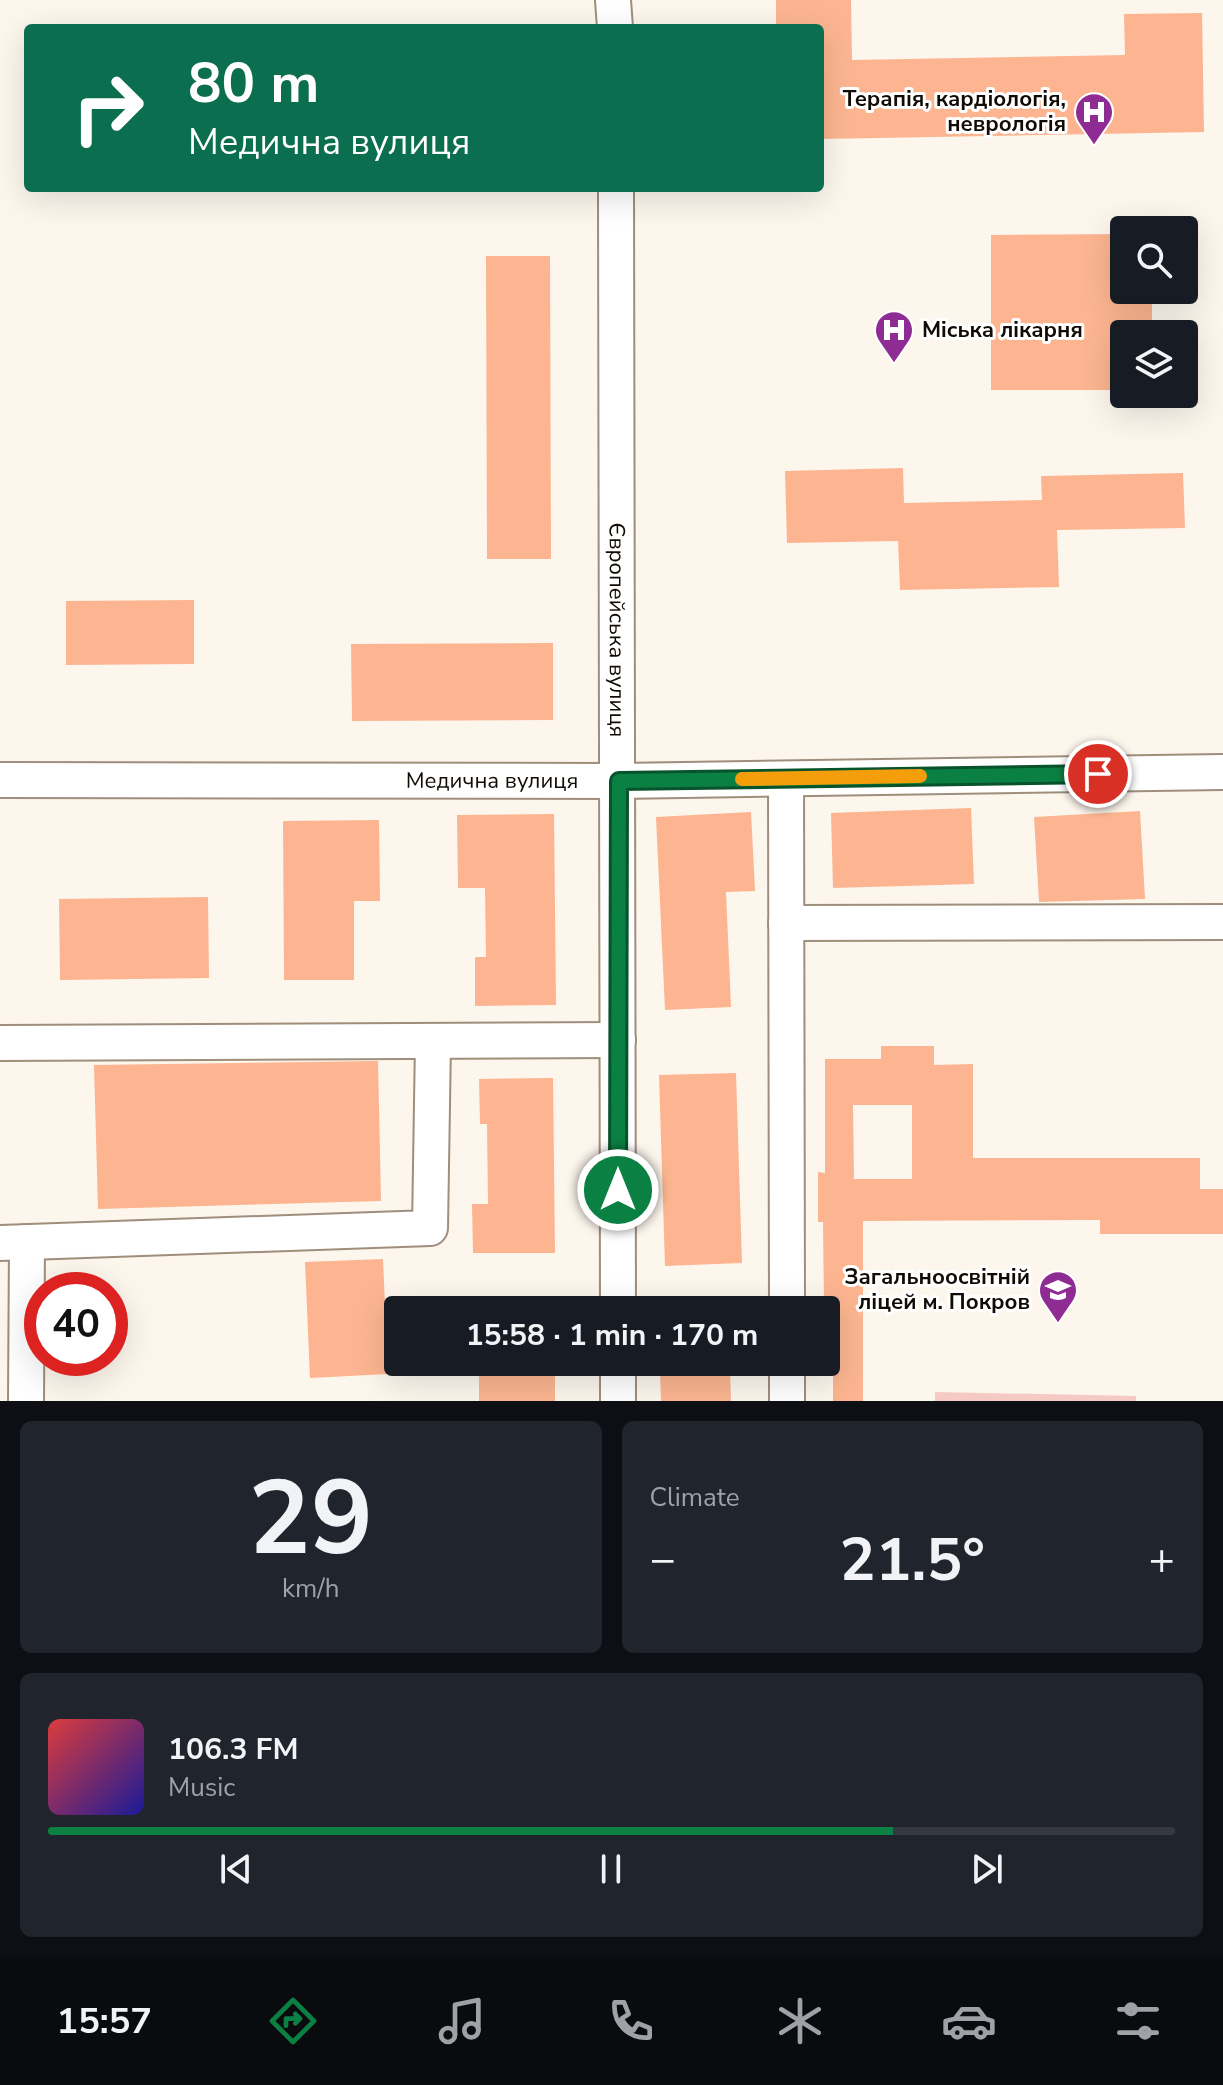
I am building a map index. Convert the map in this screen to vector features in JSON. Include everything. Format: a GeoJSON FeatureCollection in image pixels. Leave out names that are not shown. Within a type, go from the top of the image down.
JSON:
{"type":"FeatureCollection","features":[{"type":"Feature","properties":{"kind":"street"},"geometry":{"type":"LineString","coordinates":[[613,0],[615,24]]}},
{"type":"Feature","properties":{"kind":"street","name":"Європейська вулиця"},"geometry":{"type":"LineString","coordinates":[[616,192],[618,1296]]}},
{"type":"Feature","properties":{"kind":"street","name":"Медична вулиця"},"geometry":{"type":"LineString","coordinates":[[0,780],[619,781],[1223,772]]}},
{"type":"Feature","properties":{"kind":"street"},"geometry":{"type":"LineString","coordinates":[[786,779],[787,1296]]}},
{"type":"Feature","properties":{"kind":"street"},"geometry":{"type":"LineString","coordinates":[[786,923],[1223,922]]}},
{"type":"Feature","properties":{"kind":"street"},"geometry":{"type":"LineString","coordinates":[[0,1043],[618,1040]]}},
{"type":"Feature","properties":{"kind":"street"},"geometry":{"type":"LineString","coordinates":[[26,1401],[13,1242],[430,1228],[433,1042]]}},
{"type":"Feature","properties":{"kind":"street"},"geometry":{"type":"LineString","coordinates":[[618,1376],[618,1401]]}},
{"type":"Feature","properties":{"kind":"street"},"geometry":{"type":"LineString","coordinates":[[787,1376],[787,1401]]}},
{"type":"Feature","properties":{"kind":"shaded area"},"geometry":{"type":"Polygon","coordinates":[[[935,1392],[1136,1396],[1136,1401],[935,1401],[935,1392]]]}},
{"type":"Feature","properties":{"kind":"building"},"geometry":{"type":"Polygon","coordinates":[[[776,0],[851,0],[852,60],[1125,55],[1124,14],[1202,13],[1204,132],[824,139],[824,24],[776,24],[776,0]]]}},
{"type":"Feature","properties":{"kind":"building"},"geometry":{"type":"Polygon","coordinates":[[[1110,234],[1110,304],[1152,304],[1152,320],[1110,320],[1110,390],[991,390],[991,235],[1110,234]]]}},
{"type":"Feature","properties":{"kind":"building"},"geometry":{"type":"Polygon","coordinates":[[[486,256],[550,256],[551,559],[487,559],[486,256]]]}},
{"type":"Feature","properties":{"kind":"building"},"geometry":{"type":"Polygon","coordinates":[[[903,468],[904,503],[1042,500],[1041,476],[1183,473],[1185,528],[1057,530],[1059,587],[900,590],[898,541],[787,543],[785,471],[903,468]]]}},
{"type":"Feature","properties":{"kind":"building"},"geometry":{"type":"Polygon","coordinates":[[[194,600],[194,664],[66,665],[66,601],[194,600]]]}},
{"type":"Feature","properties":{"kind":"building"},"geometry":{"type":"Polygon","coordinates":[[[553,643],[553,720],[352,721],[351,644],[553,643]]]}},
{"type":"Feature","properties":{"kind":"building"},"geometry":{"type":"Polygon","coordinates":[[[971,808],[974,884],[833,888],[831,813],[971,808]]]}},
{"type":"Feature","properties":{"kind":"building"},"geometry":{"type":"Polygon","coordinates":[[[1140,811],[1145,899],[1039,902],[1034,817],[1140,811]]]}},
{"type":"Feature","properties":{"kind":"building"},"geometry":{"type":"Polygon","coordinates":[[[751,812],[755,891],[726,892],[731,1007],[665,1010],[656,817],[751,812]]]}},
{"type":"Feature","properties":{"kind":"building"},"geometry":{"type":"Polygon","coordinates":[[[554,814],[556,1005],[475,1006],[475,957],[486,957],[485,888],[458,888],[457,815],[554,814]]]}},
{"type":"Feature","properties":{"kind":"building"},"geometry":{"type":"Polygon","coordinates":[[[379,820],[380,901],[354,901],[354,980],[284,980],[283,821],[379,820]]]}},
{"type":"Feature","properties":{"kind":"building"},"geometry":{"type":"Polygon","coordinates":[[[208,897],[209,978],[60,980],[59,899],[208,897]]]}},
{"type":"Feature","properties":{"kind":"building"},"geometry":{"type":"Polygon","coordinates":[[[881,1046],[934,1046],[934,1065],[973,1064],[973,1158],[1200,1158],[1200,1189],[1223,1189],[1223,1234],[1100,1234],[1100,1220],[863,1221],[863,1401],[833,1401],[833,1376],[840,1376],[840,1296],[824,1296],[823,1222],[818,1222],[818,1172],[825,1173],[825,1059],[881,1059],[881,1046]],[[853,1105],[854,1179],[912,1179],[912,1105],[853,1105]]]}},
{"type":"Feature","properties":{"kind":"building"},"geometry":{"type":"Polygon","coordinates":[[[378,1061],[381,1201],[98,1209],[94,1065],[378,1061]]]}},
{"type":"Feature","properties":{"kind":"building"},"geometry":{"type":"Polygon","coordinates":[[[736,1073],[742,1263],[665,1266],[659,1075],[736,1073]]]}},
{"type":"Feature","properties":{"kind":"building"},"geometry":{"type":"Polygon","coordinates":[[[553,1078],[555,1253],[473,1253],[472,1204],[488,1204],[487,1124],[480,1124],[479,1079],[553,1078]]]}},
{"type":"Feature","properties":{"kind":"building"},"geometry":{"type":"Polygon","coordinates":[[[383,1259],[384,1374],[310,1378],[305,1262],[383,1259]]]}},
{"type":"Feature","properties":{"kind":"building"},"geometry":{"type":"Polygon","coordinates":[[[479,1376],[555,1376],[555,1401],[479,1401],[479,1376]]]}},
{"type":"Feature","properties":{"kind":"building"},"geometry":{"type":"Polygon","coordinates":[[[660,1376],[730,1376],[731,1401],[661,1401],[660,1376]]]}},
{"type":"Feature","properties":{"kind":"slow traffic"},"geometry":{"type":"LineString","coordinates":[[742,779],[920,776]]}},
{"type":"Feature","properties":{"kind":"place","name":"Терапія, кардіологія, неврологія"},"geometry":{"type":"Point","coordinates":[1094,146]}},
{"type":"Feature","properties":{"kind":"place","name":"Мiська лiкарня"},"geometry":{"type":"Point","coordinates":[894,364]}},
{"type":"Feature","properties":{"kind":"place","name":"Загальноосвітній ліцей м. Покров"},"geometry":{"type":"Point","coordinates":[1058,1324]}},
{"type":"Feature","properties":{"kind":"route"},"geometry":{"type":"LineString","coordinates":[[618,1190],[619,781],[1098,774]]}}]}
